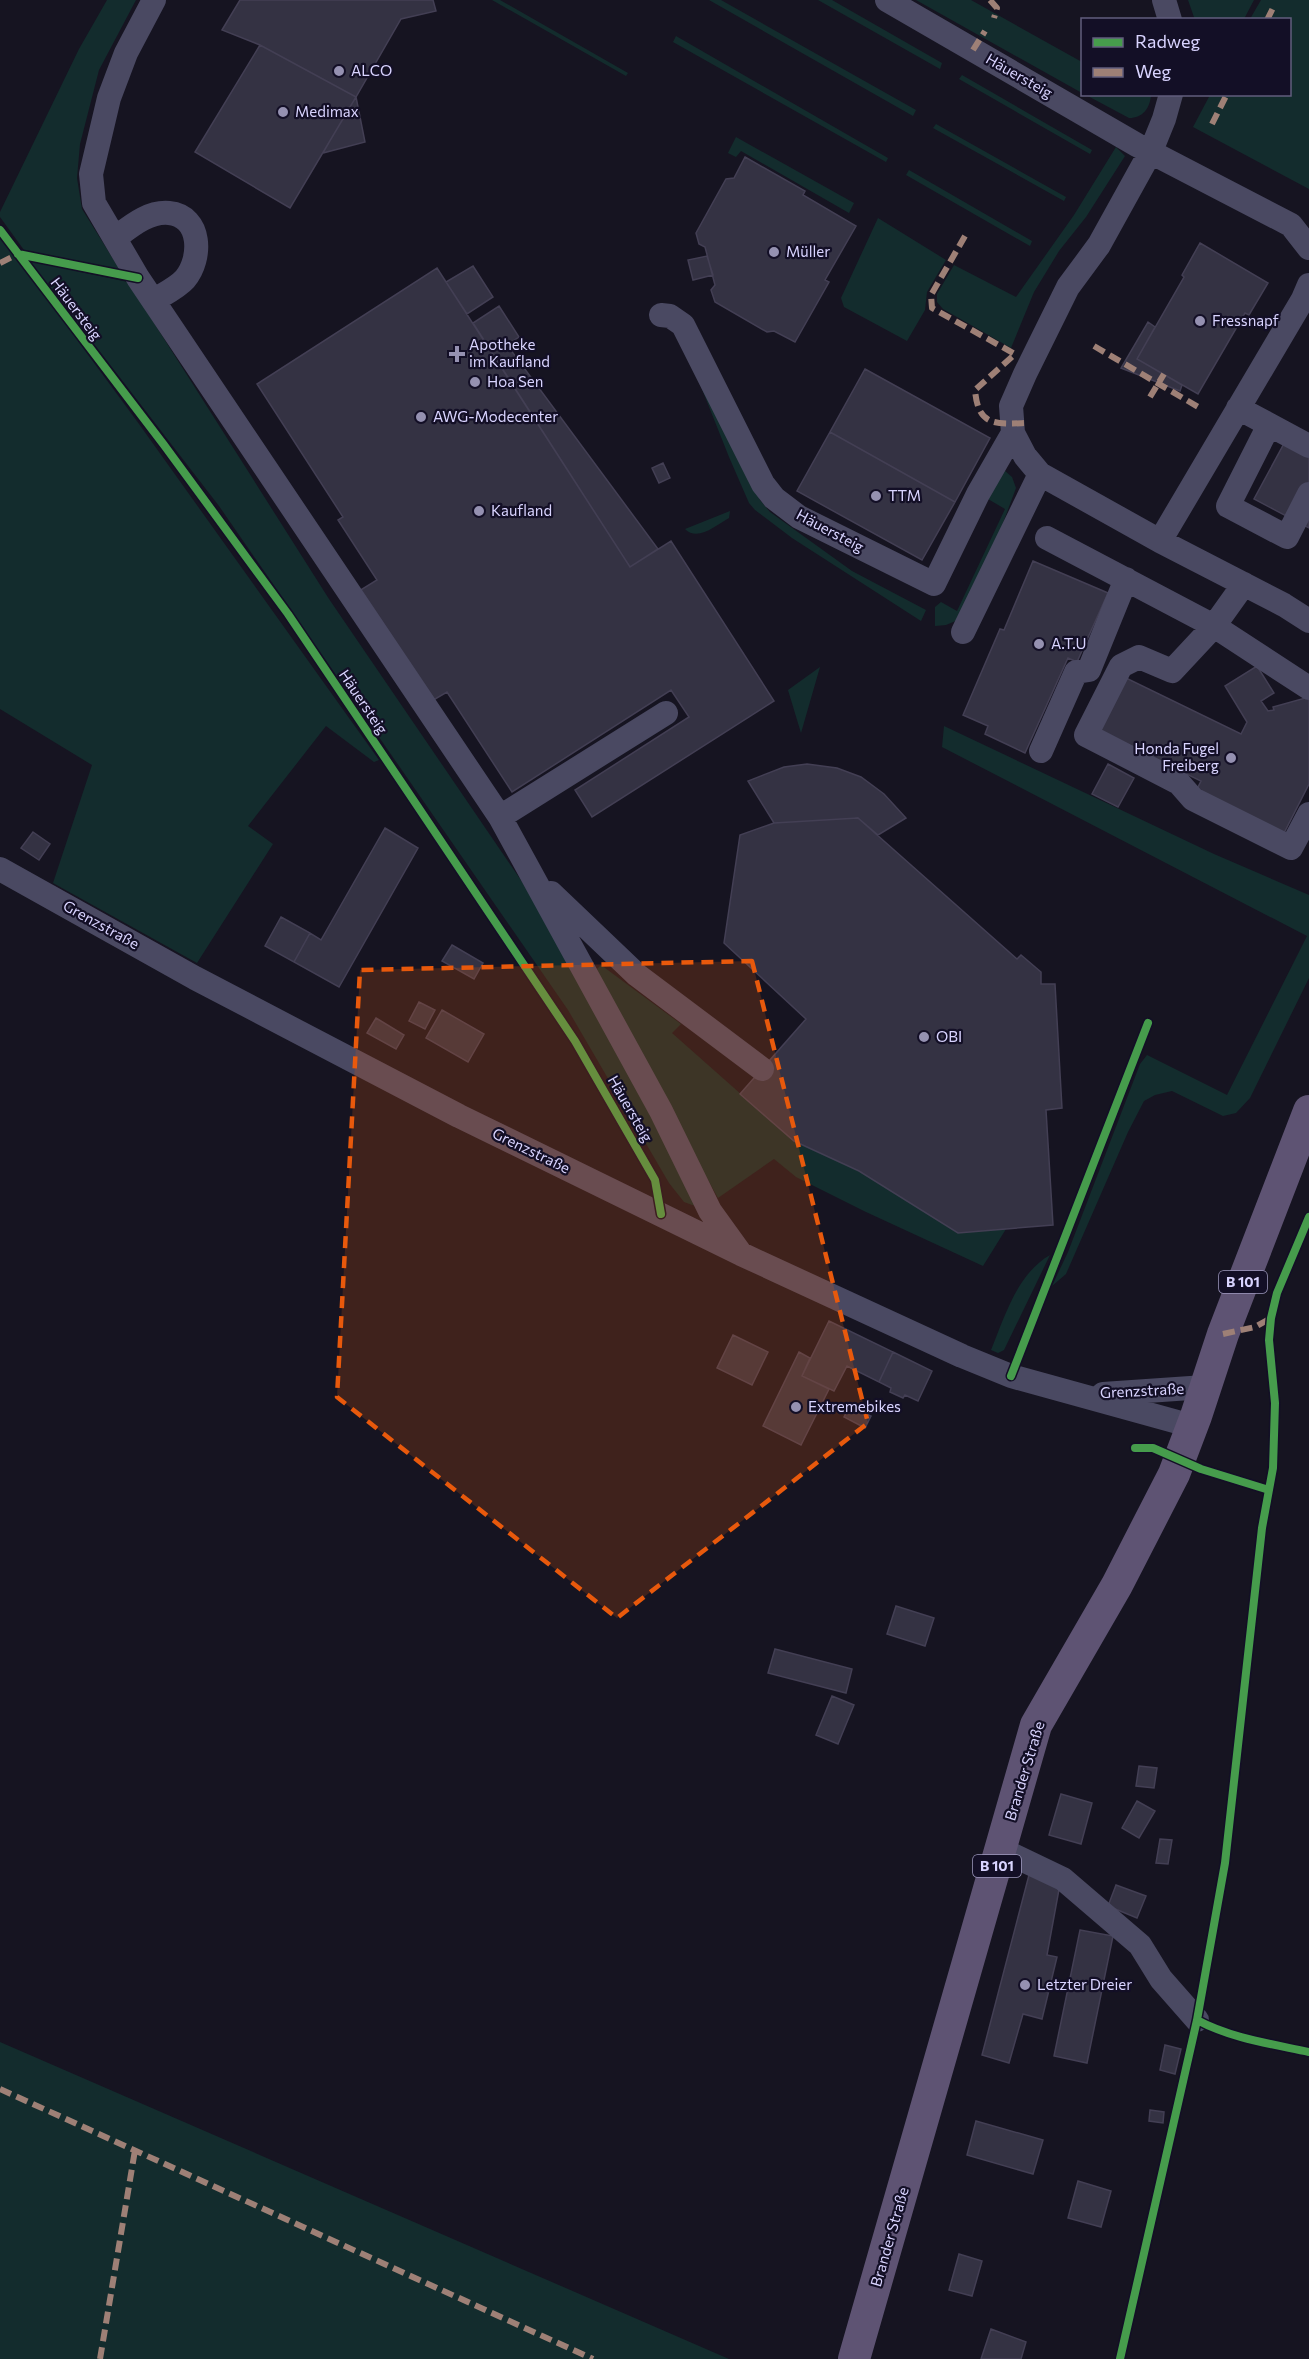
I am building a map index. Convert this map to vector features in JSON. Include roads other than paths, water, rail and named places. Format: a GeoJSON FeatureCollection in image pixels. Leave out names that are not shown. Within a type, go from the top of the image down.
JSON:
{"type":"FeatureCollection","features":[{"type":"Feature","properties":{"kind":"main road","name":"Brander Straße"},"geometry":{"type":"LineString","coordinates":[[854,2359],[1002,1850],[1036,1725],[1122,1575],[1174,1474],[1223,1334],[1309,1111]]}},
{"type":"Feature","properties":{"kind":"street","name":"Häuersteig"},"geometry":{"type":"LineString","coordinates":[[154,0],[126,53],[109,98],[91,174],[94,203],[154,300],[500,817],[661,1111],[710,1211],[741,1254]]}},
{"type":"Feature","properties":{"kind":"street","name":"Häuersteig"},"geometry":{"type":"LineString","coordinates":[[887,0],[1151,151],[1291,225],[1309,248]]}},
{"type":"Feature","properties":{"kind":"street"},"geometry":{"type":"LineString","coordinates":[[1164,0],[1169,18]]}},
{"type":"Feature","properties":{"kind":"street"},"geometry":{"type":"LineString","coordinates":[[1170,96],[1151,151],[1099,245],[1068,287],[1025,374],[1011,406],[1013,433],[1025,456],[1040,474],[1160,541],[1284,605],[1309,621]]}},
{"type":"Feature","properties":{"kind":"street"},"geometry":{"type":"LineString","coordinates":[[115,238],[140,220],[155,214],[169,213],[189,222],[197,240],[197,253],[193,268],[184,281],[154,300]]}},
{"type":"Feature","properties":{"kind":"street"},"geometry":{"type":"LineString","coordinates":[[1160,541],[1304,299],[1309,285]]}},
{"type":"Feature","properties":{"kind":"street","name":"Häuersteig"},"geometry":{"type":"LineString","coordinates":[[661,315],[670,316],[683,325],[763,484],[774,498],[799,517],[934,584],[978,494],[1013,433]]}},
{"type":"Feature","properties":{"kind":"street"},"geometry":{"type":"LineString","coordinates":[[1238,408],[1309,446]]}},
{"type":"Feature","properties":{"kind":"street"},"geometry":{"type":"LineString","coordinates":[[1269,425],[1228,506],[1287,537],[1309,495]]}},
{"type":"Feature","properties":{"kind":"street"},"geometry":{"type":"LineString","coordinates":[[963,632],[1040,474]]}},
{"type":"Feature","properties":{"kind":"street"},"geometry":{"type":"LineString","coordinates":[[1047,538],[1214,626],[1309,688]]}},
{"type":"Feature","properties":{"kind":"street"},"geometry":{"type":"LineString","coordinates":[[1041,751],[1076,672],[1089,670],[1126,579]]}},
{"type":"Feature","properties":{"kind":"street"},"geometry":{"type":"LineString","coordinates":[[1244,584],[1214,626],[1172,671],[1139,657],[1121,666],[1086,735],[1179,783],[1193,799],[1291,848],[1309,814]]}},
{"type":"Feature","properties":{"kind":"street"},"geometry":{"type":"LineString","coordinates":[[1284,605],[1309,614]]}},
{"type":"Feature","properties":{"kind":"street"},"geometry":{"type":"LineString","coordinates":[[500,817],[666,713]]}},
{"type":"Feature","properties":{"kind":"street","name":"Grenzstraße"},"geometry":{"type":"LineString","coordinates":[[0,869],[195,978],[459,1116],[741,1254],[971,1360],[1011,1376],[1192,1426]]}},
{"type":"Feature","properties":{"kind":"street"},"geometry":{"type":"LineString","coordinates":[[534,877],[637,975],[762,1069]]}},
{"type":"Feature","properties":{"kind":"street","name":"Grenzstraße"},"geometry":{"type":"LineString","coordinates":[[1079,1395],[1205,1387]]}},
{"type":"Feature","properties":{"kind":"street"},"geometry":{"type":"LineString","coordinates":[[1002,1850],[1063,1879],[1140,1945],[1161,1979],[1197,2020]]}},
{"type":"Feature","properties":{"kind":"place","name":"ALCO"},"geometry":{"type":"Point","coordinates":[339,71]}},
{"type":"Feature","properties":{"kind":"place","name":"Medimax"},"geometry":{"type":"Point","coordinates":[283,112]}},
{"type":"Feature","properties":{"kind":"place","name":"Müller"},"geometry":{"type":"Point","coordinates":[774,252]}},
{"type":"Feature","properties":{"kind":"place","name":"Fressnapf"},"geometry":{"type":"Point","coordinates":[1200,321]}},
{"type":"Feature","properties":{"kind":"place","name":"Apotheke im Kaufland"},"geometry":{"type":"Point","coordinates":[457,354]}},
{"type":"Feature","properties":{"kind":"place","name":"Hoa Sen"},"geometry":{"type":"Point","coordinates":[475,382]}},
{"type":"Feature","properties":{"kind":"place","name":"AWG-Modecenter"},"geometry":{"type":"Point","coordinates":[421,417]}},
{"type":"Feature","properties":{"kind":"place","name":"TTM"},"geometry":{"type":"Point","coordinates":[876,496]}},
{"type":"Feature","properties":{"kind":"place","name":"Kaufland"},"geometry":{"type":"Point","coordinates":[479,511]}},
{"type":"Feature","properties":{"kind":"place","name":"A.T.U"},"geometry":{"type":"Point","coordinates":[1039,644]}},
{"type":"Feature","properties":{"kind":"place","name":"Honda Fugel Freiberg"},"geometry":{"type":"Point","coordinates":[1231,758]}},
{"type":"Feature","properties":{"kind":"place","name":"OBI"},"geometry":{"type":"Point","coordinates":[924,1037]}},
{"type":"Feature","properties":{"kind":"place","name":"Extremebikes"},"geometry":{"type":"Point","coordinates":[796,1407]}},
{"type":"Feature","properties":{"kind":"place","name":"Letzter Dreier"},"geometry":{"type":"Point","coordinates":[1025,1985]}}]}
